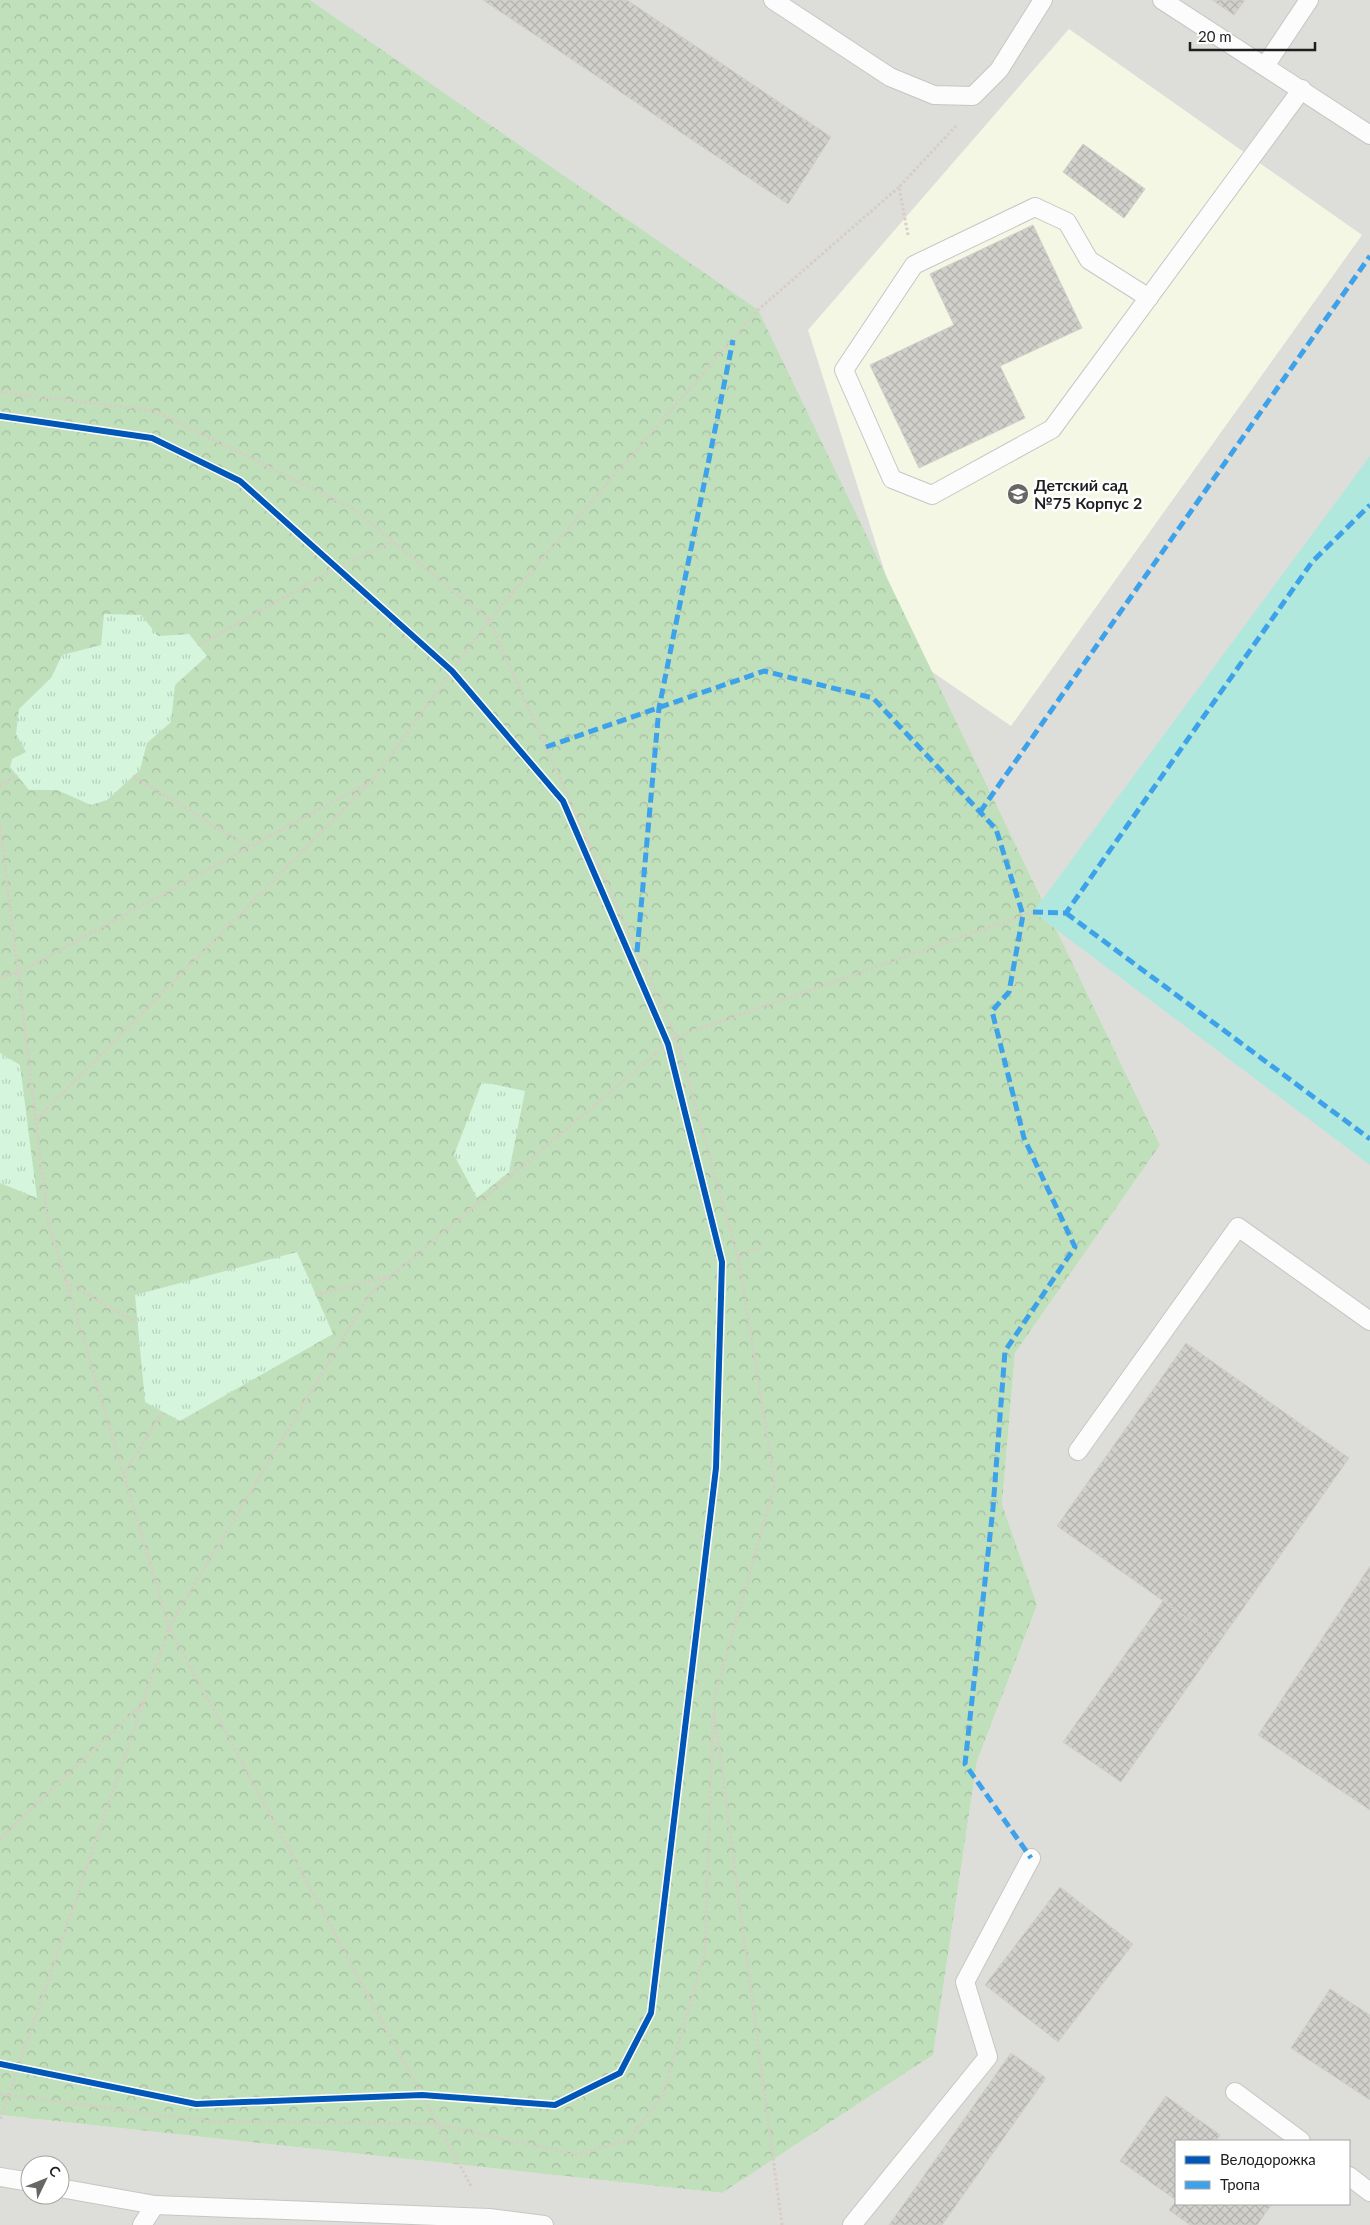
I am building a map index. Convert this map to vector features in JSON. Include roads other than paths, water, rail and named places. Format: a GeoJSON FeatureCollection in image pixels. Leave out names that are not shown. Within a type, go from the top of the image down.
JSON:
{"type":"FeatureCollection","features":[{"type":"Feature","properties":{"kind":"lane"},"geometry":{"type":"LineString","coordinates":[[773,0],[890,77],[934,95],[973,96],[999,70],[1044,0]]}},
{"type":"Feature","properties":{"kind":"lane"},"geometry":{"type":"LineString","coordinates":[[1162,0],[1370,135]]}},
{"type":"Feature","properties":{"kind":"lane"},"geometry":{"type":"LineString","coordinates":[[1265,66],[1309,0]]}},
{"type":"Feature","properties":{"kind":"lane"},"geometry":{"type":"LineString","coordinates":[[1149,298],[1089,260],[1067,222],[1035,207],[914,265],[844,370],[892,479],[932,495],[1052,430],[1302,90]]}},
{"type":"Feature","properties":{"kind":"lane"},"geometry":{"type":"LineString","coordinates":[[1078,1451],[1238,1227],[1370,1322]]}},
{"type":"Feature","properties":{"kind":"lane"},"geometry":{"type":"LineString","coordinates":[[852,2225],[988,2058],[965,1982],[1030,1858]]}},
{"type":"Feature","properties":{"kind":"lane"},"geometry":{"type":"LineString","coordinates":[[1235,2092],[1300,2140]]}},
{"type":"Feature","properties":{"kind":"lane"},"geometry":{"type":"LineString","coordinates":[[0,2177],[20,2180]]}},
{"type":"Feature","properties":{"kind":"lane"},"geometry":{"type":"LineString","coordinates":[[1350,2177],[1370,2192]]}},
{"type":"Feature","properties":{"kind":"lane"},"geometry":{"type":"LineString","coordinates":[[70,2190],[155,2205],[351,2218],[489,2218],[544,2225]]}},
{"type":"Feature","properties":{"kind":"lane"},"geometry":{"type":"LineString","coordinates":[[142,2225],[155,2205]]}},
{"type":"Feature","properties":{"kind":"place","name":"Детский сад №75 Корпус 2"},"geometry":{"type":"Point","coordinates":[1018,494]}}]}
